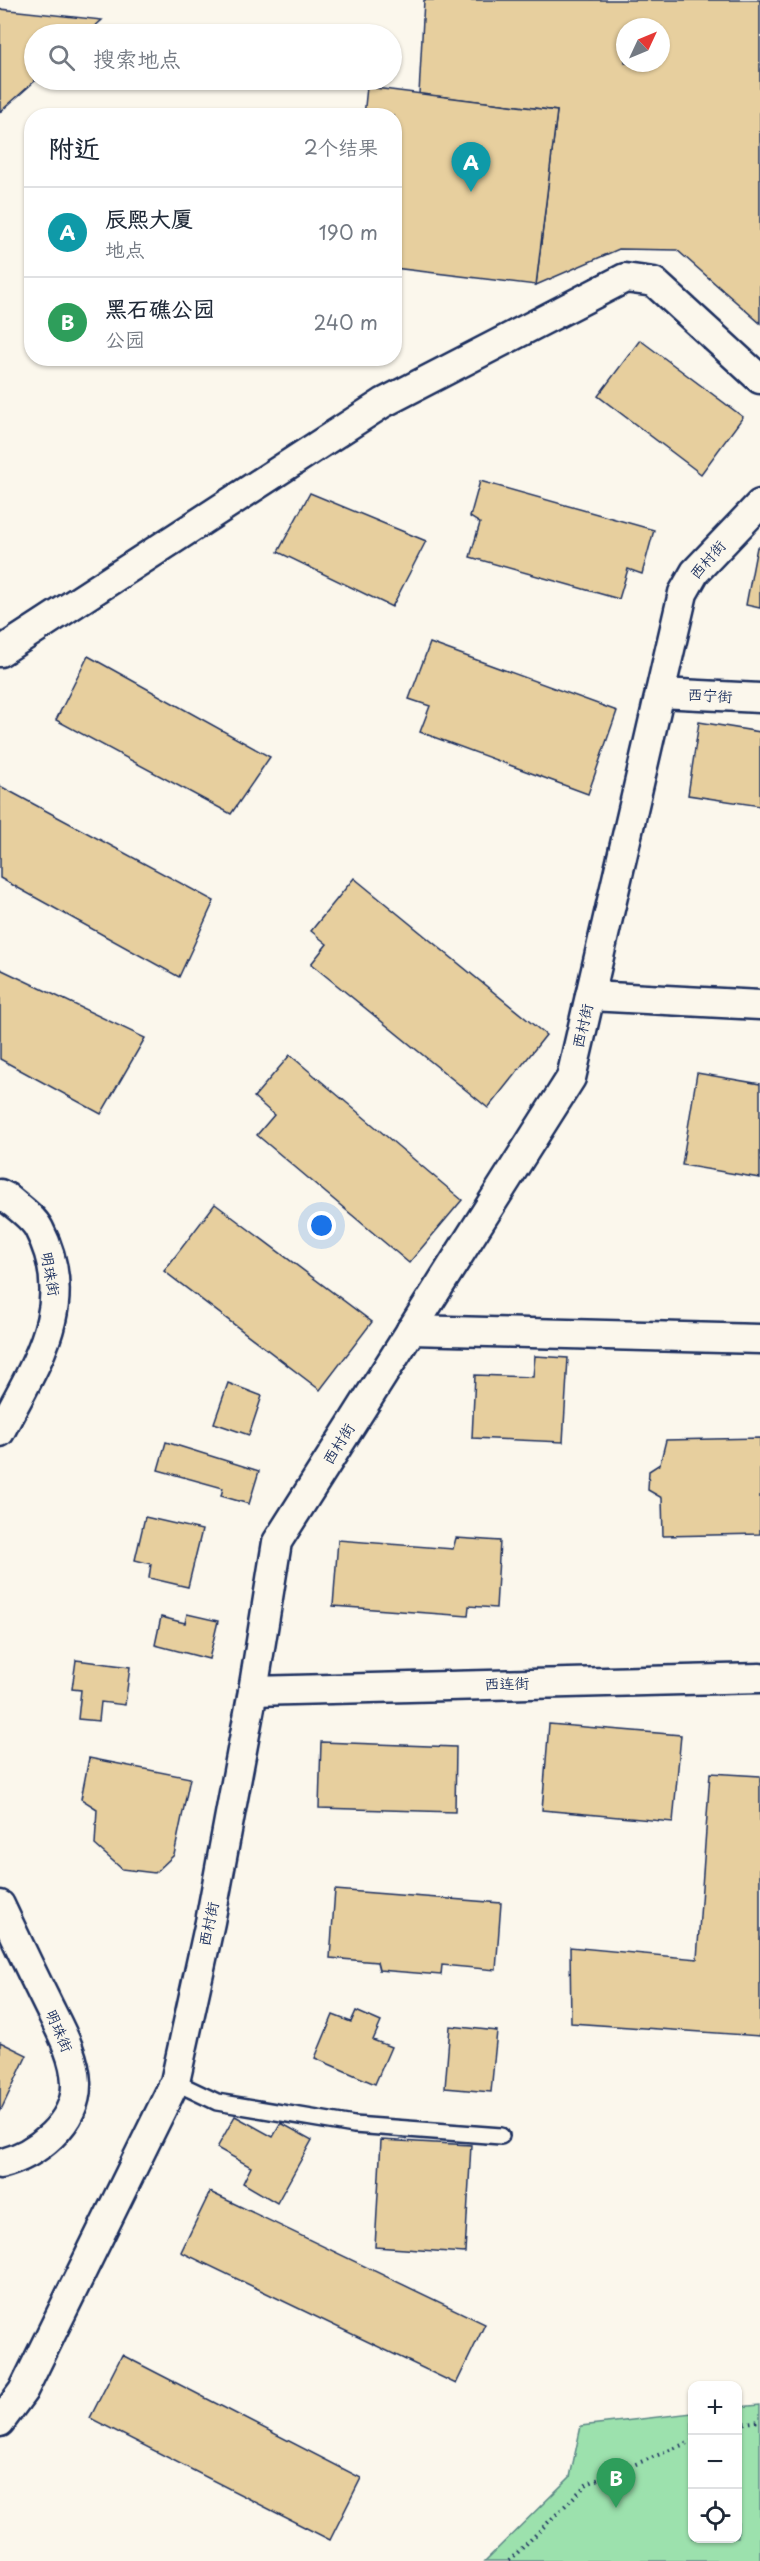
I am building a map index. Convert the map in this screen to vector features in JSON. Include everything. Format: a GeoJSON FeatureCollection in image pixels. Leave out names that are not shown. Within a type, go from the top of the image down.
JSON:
{"type":"FeatureCollection","features":[{"type":"Feature","properties":{"kind":"street"},"geometry":{"type":"LineString","coordinates":[[0,652],[383,403],[625,278],[654,282],[760,379]]}},
{"type":"Feature","properties":{"kind":"street","name":"西村街"},"geometry":{"type":"LineString","coordinates":[[0,2422],[23,2391],[175,2082],[210,1922],[254,1691],[277,1542],[571,1078],[683,593],[695,572],[760,504]]}},
{"type":"Feature","properties":{"kind":"street","name":"西宁街"},"geometry":{"type":"LineString","coordinates":[[660,693],[760,698]]}},
{"type":"Feature","properties":{"kind":"street"},"geometry":{"type":"LineString","coordinates":[[590,996],[760,1005]]}},
{"type":"Feature","properties":{"kind":"street","name":"明珠街"},"geometry":{"type":"LineString","coordinates":[[0,1194],[38,1227],[51,1263],[56,1299],[49,1334],[0,1432]]}},
{"type":"Feature","properties":{"kind":"street"},"geometry":{"type":"LineString","coordinates":[[411,1330],[760,1339]]}},
{"type":"Feature","properties":{"kind":"street","name":"西连街"},"geometry":{"type":"LineString","coordinates":[[254,1691],[760,1678]]}},
{"type":"Feature","properties":{"kind":"street","name":"明珠街"},"geometry":{"type":"LineString","coordinates":[[0,1905],[68,2048],[76,2083],[71,2111],[51,2135],[19,2159],[0,2164]]}},
{"type":"Feature","properties":{"kind":"lane"},"geometry":{"type":"LineString","coordinates":[[175,2082],[217,2102],[354,2125],[501,2136]]}},
{"type":"Feature","properties":{"kind":"path"},"geometry":{"type":"LineString","coordinates":[[742,2423],[760,2421]]}},
{"type":"Feature","properties":{"kind":"path"},"geometry":{"type":"LineString","coordinates":[[509,2561],[587,2484],[688,2444]]}},
{"type":"Feature","properties":{"kind":"green space"},"geometry":{"type":"Polygon","coordinates":[[[760,2405],[760,2561],[485,2561],[570,2477],[581,2426],[688,2413],[688,2543],[742,2543],[742,2407],[760,2405]]]}},
{"type":"Feature","properties":{"kind":"building"},"geometry":{"type":"Polygon","coordinates":[[[424,0],[760,0],[760,323],[677,250],[619,249],[536,285],[557,111],[419,94],[424,0]]]}},
{"type":"Feature","properties":{"kind":"building"},"geometry":{"type":"Polygon","coordinates":[[[0,9],[102,20],[97,24],[24,24],[25,90],[0,112],[0,9]]]}},
{"type":"Feature","properties":{"kind":"building"},"geometry":{"type":"Polygon","coordinates":[[[367,90],[391,90],[557,111],[536,285],[402,269],[402,108],[365,108],[367,90]]]}},
{"type":"Feature","properties":{"kind":"building"},"geometry":{"type":"Polygon","coordinates":[[[640,340],[743,417],[701,474],[598,396],[640,340]]]}},
{"type":"Feature","properties":{"kind":"building"},"geometry":{"type":"Polygon","coordinates":[[[480,481],[654,530],[642,574],[628,569],[619,599],[470,557],[480,523],[470,517],[480,481]]]}},
{"type":"Feature","properties":{"kind":"building"},"geometry":{"type":"Polygon","coordinates":[[[310,493],[426,541],[392,607],[278,552],[310,493]]]}},
{"type":"Feature","properties":{"kind":"building"},"geometry":{"type":"Polygon","coordinates":[[[757,547],[760,547],[760,608],[746,605],[757,547]]]}},
{"type":"Feature","properties":{"kind":"building"},"geometry":{"type":"Polygon","coordinates":[[[430,643],[617,711],[588,794],[420,732],[430,706],[409,699],[430,643]]]}},
{"type":"Feature","properties":{"kind":"building"},"geometry":{"type":"Polygon","coordinates":[[[88,656],[270,757],[231,814],[56,720],[88,656]]]}},
{"type":"Feature","properties":{"kind":"building"},"geometry":{"type":"Polygon","coordinates":[[[699,722],[760,732],[760,806],[688,795],[699,722]]]}},
{"type":"Feature","properties":{"kind":"building"},"geometry":{"type":"Polygon","coordinates":[[[0,786],[214,901],[179,977],[0,878],[0,786]]]}},
{"type":"Feature","properties":{"kind":"building"},"geometry":{"type":"Polygon","coordinates":[[[354,878],[546,1035],[488,1108],[311,964],[327,944],[311,931],[354,878]]]}},
{"type":"Feature","properties":{"kind":"building"},"geometry":{"type":"Polygon","coordinates":[[[0,969],[145,1038],[101,1114],[0,1059],[0,969]]]}},
{"type":"Feature","properties":{"kind":"building"},"geometry":{"type":"Polygon","coordinates":[[[290,1055],[462,1200],[409,1263],[257,1135],[274,1115],[254,1097],[290,1055]]]}},
{"type":"Feature","properties":{"kind":"building"},"geometry":{"type":"Polygon","coordinates":[[[697,1073],[760,1084],[760,1178],[682,1165],[697,1073]]]}},
{"type":"Feature","properties":{"kind":"building"},"geometry":{"type":"Polygon","coordinates":[[[215,1204],[372,1322],[320,1390],[164,1271],[215,1204]]]}},
{"type":"Feature","properties":{"kind":"building"},"geometry":{"type":"Polygon","coordinates":[[[535,1356],[568,1358],[563,1442],[472,1438],[475,1375],[533,1377],[535,1356]]]}},
{"type":"Feature","properties":{"kind":"building"},"geometry":{"type":"Polygon","coordinates":[[[228,1383],[262,1396],[249,1435],[214,1423],[228,1383]]]}},
{"type":"Feature","properties":{"kind":"building"},"geometry":{"type":"Polygon","coordinates":[[[760,1438],[760,1534],[663,1536],[662,1498],[648,1490],[649,1471],[660,1464],[666,1440],[760,1438]]]}},
{"type":"Feature","properties":{"kind":"building"},"geometry":{"type":"Polygon","coordinates":[[[166,1442],[259,1471],[249,1504],[221,1496],[223,1488],[158,1470],[166,1442]]]}},
{"type":"Feature","properties":{"kind":"building"},"geometry":{"type":"Polygon","coordinates":[[[145,1517],[202,1530],[188,1587],[149,1578],[151,1564],[135,1560],[145,1517]]]}},
{"type":"Feature","properties":{"kind":"building"},"geometry":{"type":"Polygon","coordinates":[[[456,1538],[500,1541],[496,1608],[469,1606],[468,1616],[333,1606],[338,1540],[453,1549],[456,1538]]]}},
{"type":"Feature","properties":{"kind":"building"},"geometry":{"type":"Polygon","coordinates":[[[187,1614],[218,1621],[209,1659],[155,1645],[161,1617],[185,1623],[187,1614]]]}},
{"type":"Feature","properties":{"kind":"building"},"geometry":{"type":"Polygon","coordinates":[[[76,1660],[130,1667],[125,1705],[101,1702],[99,1721],[78,1719],[81,1690],[72,1689],[76,1660]]]}},
{"type":"Feature","properties":{"kind":"building"},"geometry":{"type":"Polygon","coordinates":[[[549,1724],[681,1735],[673,1822],[542,1810],[549,1724]]]}},
{"type":"Feature","properties":{"kind":"building"},"geometry":{"type":"Polygon","coordinates":[[[321,1742],[456,1747],[455,1812],[319,1808],[321,1742]]]}},
{"type":"Feature","properties":{"kind":"building"},"geometry":{"type":"Polygon","coordinates":[[[89,1758],[190,1778],[174,1855],[155,1873],[122,1869],[95,1845],[97,1809],[81,1799],[89,1758]]]}},
{"type":"Feature","properties":{"kind":"building"},"geometry":{"type":"Polygon","coordinates":[[[710,1773],[760,1776],[760,2036],[571,2023],[570,1947],[697,1959],[710,1773]]]}},
{"type":"Feature","properties":{"kind":"building"},"geometry":{"type":"Polygon","coordinates":[[[335,1890],[501,1903],[496,1970],[442,1965],[441,1975],[379,1970],[377,1962],[330,1958],[335,1890]]]}},
{"type":"Feature","properties":{"kind":"building"},"geometry":{"type":"Polygon","coordinates":[[[356,2011],[381,2022],[373,2040],[391,2047],[375,2084],[315,2058],[333,2015],[351,2022],[356,2011]]]}},
{"type":"Feature","properties":{"kind":"building"},"geometry":{"type":"Polygon","coordinates":[[[450,2026],[497,2031],[491,2092],[445,2088],[450,2026]]]}},
{"type":"Feature","properties":{"kind":"building"},"geometry":{"type":"Polygon","coordinates":[[[0,2042],[27,2055],[0,2112],[0,2042]]]}},
{"type":"Feature","properties":{"kind":"building"},"geometry":{"type":"Polygon","coordinates":[[[235,2116],[273,2137],[281,2123],[312,2140],[277,2203],[243,2183],[251,2167],[217,2148],[235,2116]]]}},
{"type":"Feature","properties":{"kind":"building"},"geometry":{"type":"Polygon","coordinates":[[[381,2140],[471,2145],[465,2253],[375,2247],[381,2140]]]}},
{"type":"Feature","properties":{"kind":"building"},"geometry":{"type":"Polygon","coordinates":[[[210,2192],[485,2324],[456,2384],[181,2252],[210,2192]]]}},
{"type":"Feature","properties":{"kind":"building"},"geometry":{"type":"Polygon","coordinates":[[[122,2355],[361,2478],[330,2540],[90,2418],[122,2355]]]}},
{"type":"Feature","properties":{"kind":"place","name":"辰熙大厦"},"geometry":{"type":"Point","coordinates":[471,192]}},
{"type":"Feature","properties":{"kind":"place","name":"黑石礁公园"},"geometry":{"type":"Point","coordinates":[616,2508]}}]}
